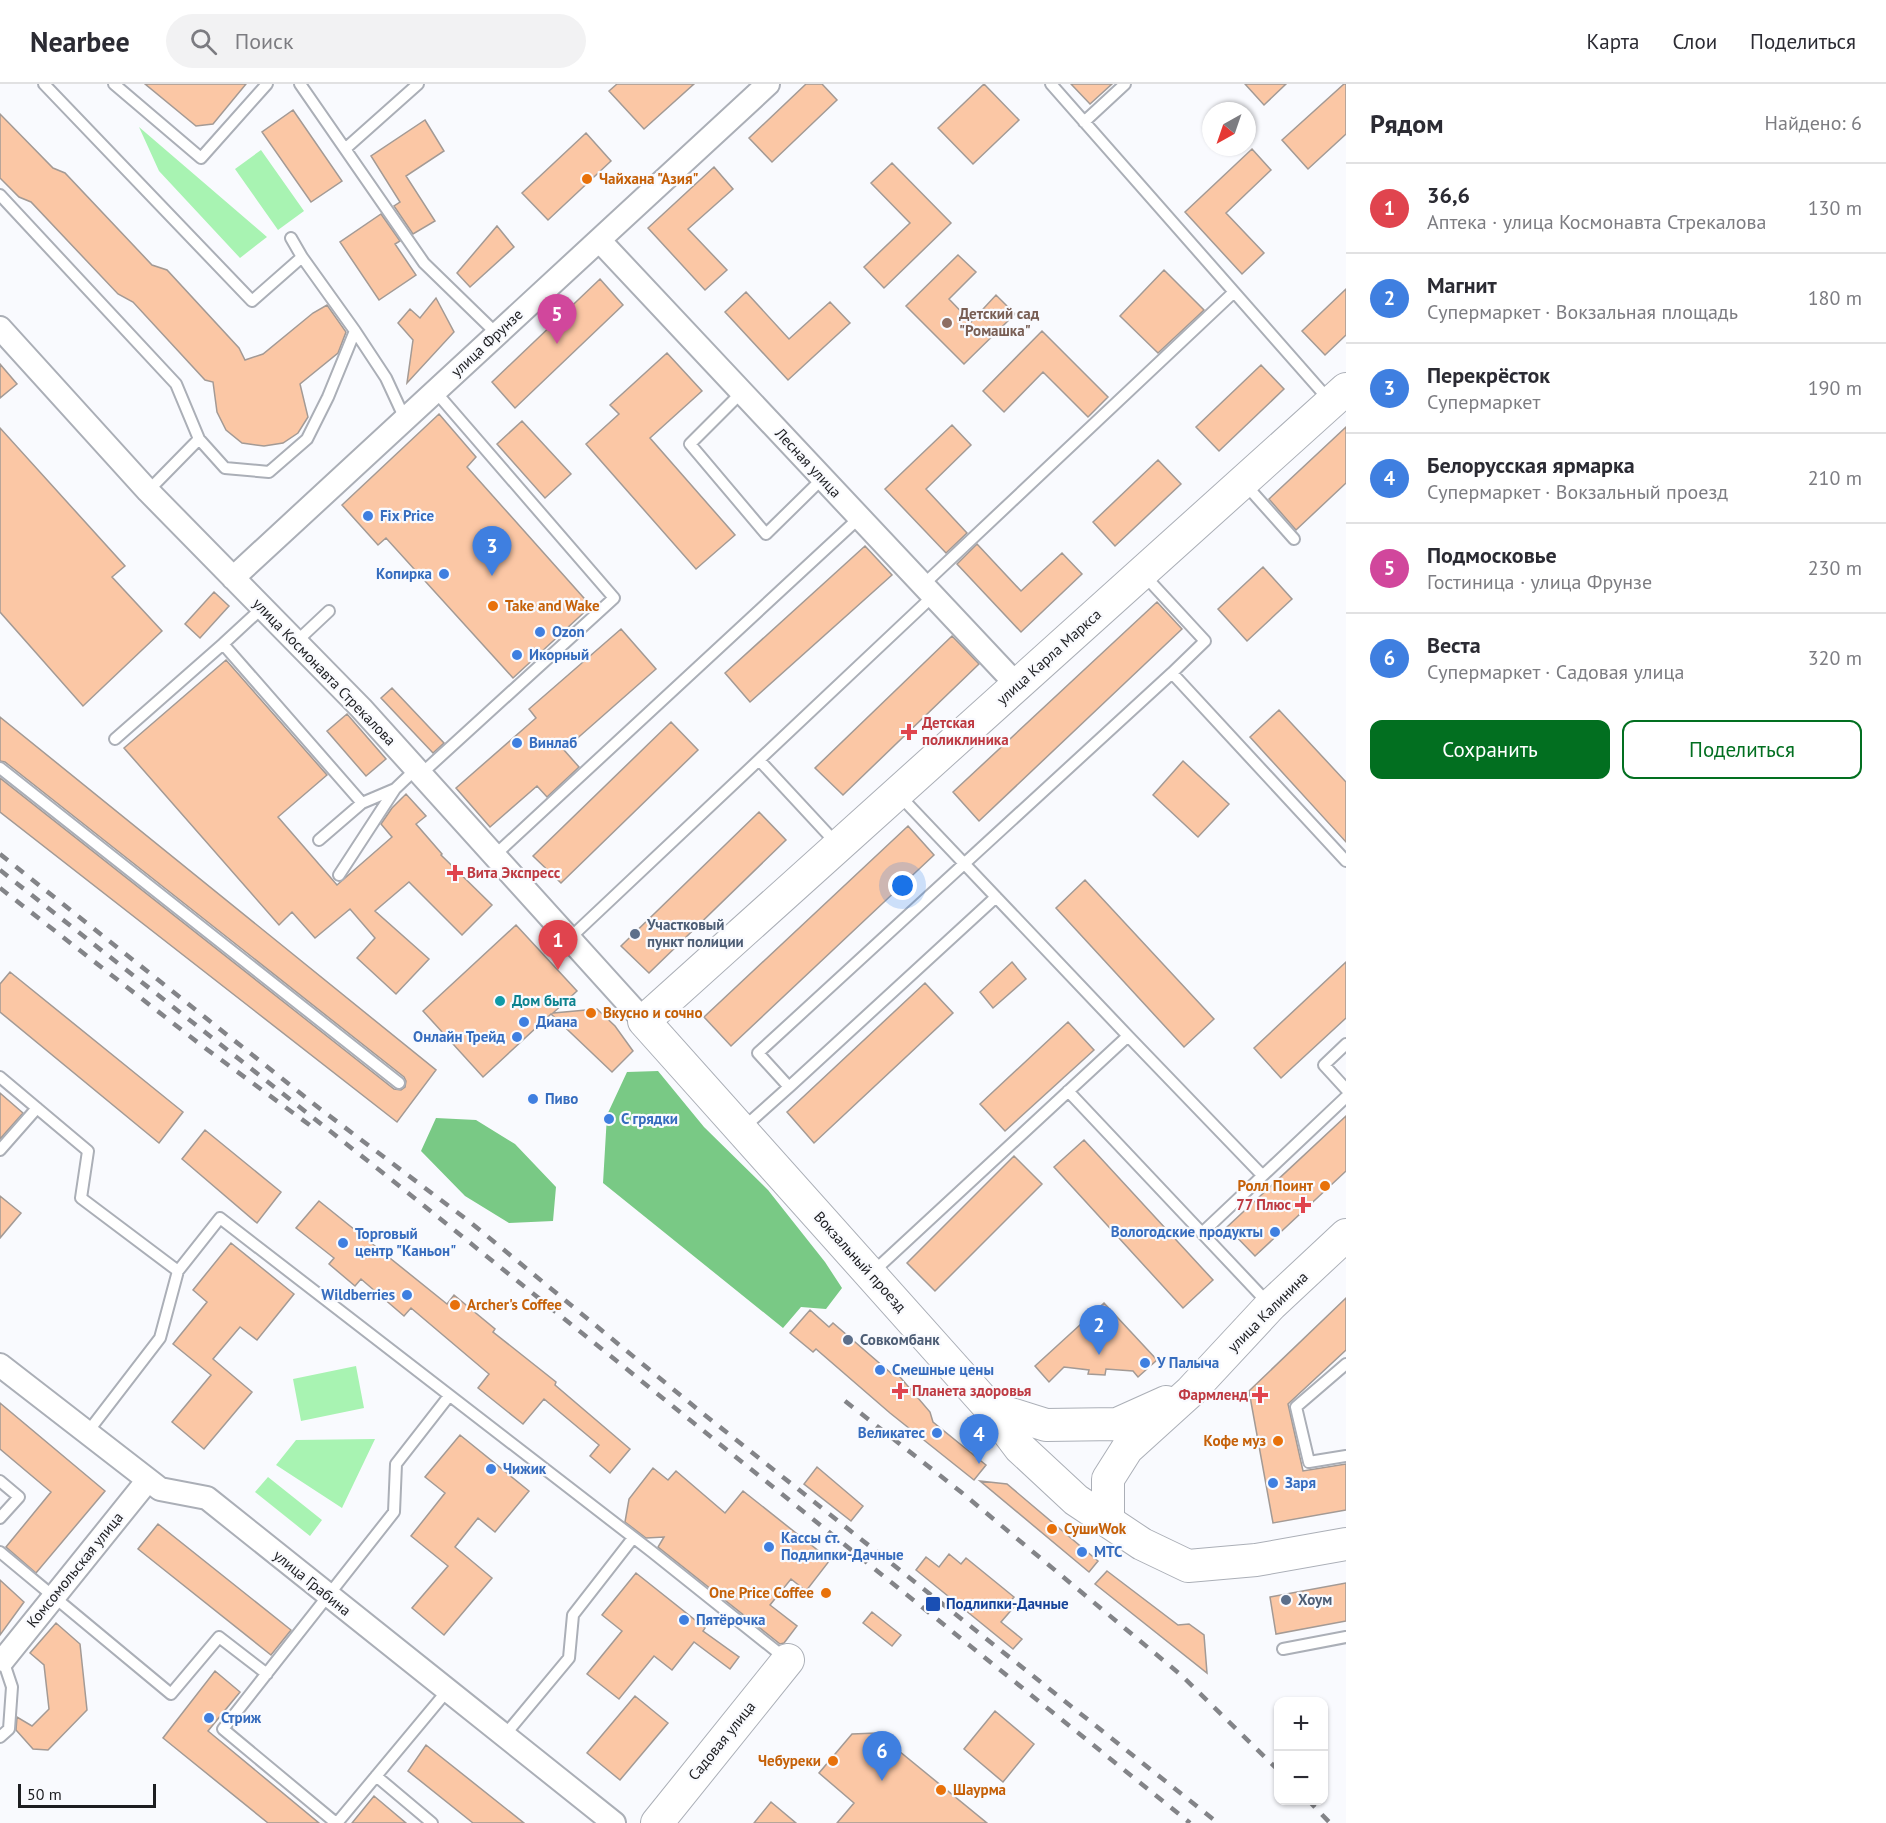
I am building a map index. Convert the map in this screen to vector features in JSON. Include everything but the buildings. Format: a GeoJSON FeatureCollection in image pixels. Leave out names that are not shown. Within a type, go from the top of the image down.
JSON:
{"type":"FeatureCollection","features":[{"type":"Feature","properties":{"kind":"street","name":"улица Фрунзе"},"geometry":{"type":"LineString","coordinates":[[233,578],[768,84]]}},
{"type":"Feature","properties":{"kind":"street","name":"Лесная улица"},"geometry":{"type":"LineString","coordinates":[[599,240],[1017,685]]}},
{"type":"Feature","properties":{"kind":"street","name":"улица Космонавта Стрекалова"},"geometry":{"type":"LineString","coordinates":[[0,328],[148,491],[361,708],[644,1020]]}},
{"type":"Feature","properties":{"kind":"street","name":"улица Карла Маркса"},"geometry":{"type":"LineString","coordinates":[[644,1020],[1338,396]]}},
{"type":"Feature","properties":{"kind":"street","name":"Вокзальный проезд"},"geometry":{"type":"LineString","coordinates":[[644,1020],[989,1407],[1020,1448],[1076,1500],[1142,1544],[1188,1566],[1256,1560],[1346,1544]]}},
{"type":"Feature","properties":{"kind":"street","name":"улица Калинина"},"geometry":{"type":"LineString","coordinates":[[1108,1521],[1108,1479],[1127,1449],[1191,1391],[1271,1305],[1346,1235]]}},
{"type":"Feature","properties":{"kind":"street","name":"улица Грабина"},"geometry":{"type":"LineString","coordinates":[[0,1365],[160,1490],[207,1498],[614,1823]]}},
{"type":"Feature","properties":{"kind":"street"},"geometry":{"type":"LineString","coordinates":[[989,1407],[1046,1425],[1117,1424],[1191,1391]]}},
{"type":"Feature","properties":{"kind":"street"},"geometry":{"type":"LineString","coordinates":[[1020,1448],[1046,1425]]}},
{"type":"Feature","properties":{"kind":"street","name":"Комсомольская улица"},"geometry":{"type":"LineString","coordinates":[[2,1660],[148,1480]]}},
{"type":"Feature","properties":{"kind":"street","name":"Садовая улица"},"geometry":{"type":"LineString","coordinates":[[657,1823],[788,1660]]}},
{"type":"Feature","properties":{"kind":"lane"},"geometry":{"type":"LineString","coordinates":[[44,84],[252,301],[302,257]]}},
{"type":"Feature","properties":{"kind":"lane"},"geometry":{"type":"LineString","coordinates":[[114,84],[201,158],[267,84]]}},
{"type":"Feature","properties":{"kind":"lane"},"geometry":{"type":"LineString","coordinates":[[300,84],[424,263],[497,334]]}},
{"type":"Feature","properties":{"kind":"lane"},"geometry":{"type":"LineString","coordinates":[[345,149],[418,84]]}},
{"type":"Feature","properties":{"kind":"lane"},"geometry":{"type":"LineString","coordinates":[[1051,84],[1234,292],[1338,396]]}},
{"type":"Feature","properties":{"kind":"lane"},"geometry":{"type":"LineString","coordinates":[[1084,122],[1125,84]]}},
{"type":"Feature","properties":{"kind":"lane"},"geometry":{"type":"LineString","coordinates":[[0,195],[176,384],[199,439],[225,468],[269,472],[307,440],[328,397],[355,330]]}},
{"type":"Feature","properties":{"kind":"lane"},"geometry":{"type":"LineString","coordinates":[[291,238],[386,378],[405,419]]}},
{"type":"Feature","properties":{"kind":"lane"},"geometry":{"type":"LineString","coordinates":[[570,938],[760,761],[928,591],[1234,292]]}},
{"type":"Feature","properties":{"kind":"lane"},"geometry":{"type":"LineString","coordinates":[[319,840],[362,803],[395,789],[419,771],[614,598],[435,391]]}},
{"type":"Feature","properties":{"kind":"lane"},"geometry":{"type":"LineString","coordinates":[[742,392],[690,444],[766,534],[823,478]]}},
{"type":"Feature","properties":{"kind":"lane"},"geometry":{"type":"LineString","coordinates":[[148,491],[199,439]]}},
{"type":"Feature","properties":{"kind":"lane"},"geometry":{"type":"LineString","coordinates":[[1243,482],[1294,539]]}},
{"type":"Feature","properties":{"kind":"lane"},"geometry":{"type":"LineString","coordinates":[[495,855],[859,518]]}},
{"type":"Feature","properties":{"kind":"lane"},"geometry":{"type":"LineString","coordinates":[[789,1087],[758,1053],[1206,641],[1142,573]]}},
{"type":"Feature","properties":{"kind":"lane"},"geometry":{"type":"LineString","coordinates":[[115,739],[262,608]]}},
{"type":"Feature","properties":{"kind":"lane"},"geometry":{"type":"LineString","coordinates":[[296,642],[329,611]]}},
{"type":"Feature","properties":{"kind":"lane"},"geometry":{"type":"LineString","coordinates":[[223,644],[362,803]]}},
{"type":"Feature","properties":{"kind":"lane"},"geometry":{"type":"LineString","coordinates":[[1172,673],[1346,861]]}},
{"type":"Feature","properties":{"kind":"lane"},"geometry":{"type":"LineString","coordinates":[[760,761],[838,846]]}},
{"type":"Feature","properties":{"kind":"lane"},"geometry":{"type":"LineString","coordinates":[[0,768],[399,1083]]}},
{"type":"Feature","properties":{"kind":"lane"},"geometry":{"type":"LineString","coordinates":[[339,875],[395,789]]}},
{"type":"Feature","properties":{"kind":"lane"},"geometry":{"type":"LineString","coordinates":[[897,793],[1262,1175]]}},
{"type":"Feature","properties":{"kind":"lane"},"geometry":{"type":"LineString","coordinates":[[742,1129],[996,897]]}},
{"type":"Feature","properties":{"kind":"lane"},"geometry":{"type":"LineString","coordinates":[[870,1274],[1128,1036]]}},
{"type":"Feature","properties":{"kind":"lane"},"geometry":{"type":"LineString","coordinates":[[1346,1044],[1324,1065],[1346,1089]]}},
{"type":"Feature","properties":{"kind":"lane"},"geometry":{"type":"LineString","coordinates":[[0,1077],[88,1151],[81,1198],[178,1271]]}},
{"type":"Feature","properties":{"kind":"lane"},"geometry":{"type":"LineString","coordinates":[[1068,1091],[1271,1305]]}},
{"type":"Feature","properties":{"kind":"lane"},"geometry":{"type":"LineString","coordinates":[[1202,1233],[1346,1097]]}},
{"type":"Feature","properties":{"kind":"lane"},"geometry":{"type":"LineString","coordinates":[[0,1150],[37,1108]]}},
{"type":"Feature","properties":{"kind":"lane"},"geometry":{"type":"LineString","coordinates":[[87,1432],[160,1338],[178,1271],[220,1218],[788,1660]]}},
{"type":"Feature","properties":{"kind":"lane"},"geometry":{"type":"LineString","coordinates":[[1344,1370],[1296,1407],[1309,1462],[1346,1456]]}},
{"type":"Feature","properties":{"kind":"lane"},"geometry":{"type":"LineString","coordinates":[[447,1691],[337,1823],[223,1729],[394,1512],[396,1464],[449,1396]]}},
{"type":"Feature","properties":{"kind":"lane"},"geometry":{"type":"LineString","coordinates":[[0,1481],[19,1497],[0,1518]]}},
{"type":"Feature","properties":{"kind":"lane"},"geometry":{"type":"LineString","coordinates":[[504,1737],[569,1658],[573,1615],[633,1538]]}},
{"type":"Feature","properties":{"kind":"lane"},"geometry":{"type":"LineString","coordinates":[[0,1552],[171,1694],[219,1637],[267,1674]]}},
{"type":"Feature","properties":{"kind":"lane"},"geometry":{"type":"LineString","coordinates":[[1283,1649],[1346,1637]]}},
{"type":"Feature","properties":{"kind":"lane"},"geometry":{"type":"LineString","coordinates":[[0,1737],[9,1729],[12,1687],[2,1660]]}},
{"type":"Feature","properties":{"kind":"lane"},"geometry":{"type":"LineString","coordinates":[[376,1776],[432,1823]]}},
{"type":"Feature","properties":{"kind":"green space"},"geometry":{"type":"Polygon","coordinates":[[[139,127],[267,237],[240,258],[159,171],[139,127]]]}},
{"type":"Feature","properties":{"kind":"green space"},"geometry":{"type":"Polygon","coordinates":[[[261,150],[304,211],[278,230],[235,169],[261,150]]]}},
{"type":"Feature","properties":{"kind":"green space"},"geometry":{"type":"Polygon","coordinates":[[[658,1071],[704,1127],[768,1190],[825,1262],[842,1288],[826,1309],[801,1307],[783,1328],[603,1183],[607,1115],[627,1072],[658,1071]]]}},
{"type":"Feature","properties":{"kind":"green space"},"geometry":{"type":"Polygon","coordinates":[[[436,1118],[476,1120],[515,1144],[556,1187],[553,1221],[509,1223],[465,1196],[421,1151],[436,1118]]]}},
{"type":"Feature","properties":{"kind":"green space"},"geometry":{"type":"Polygon","coordinates":[[[356,1366],[364,1408],[301,1421],[293,1379],[356,1366]]]}},
{"type":"Feature","properties":{"kind":"green space"},"geometry":{"type":"Polygon","coordinates":[[[375,1439],[342,1508],[276,1465],[296,1440],[375,1439]]]}},
{"type":"Feature","properties":{"kind":"green space"},"geometry":{"type":"Polygon","coordinates":[[[268,1477],[322,1520],[310,1536],[255,1492],[268,1477]]]}},
{"type":"Feature","properties":{"kind":"railway"},"geometry":{"type":"LineString","coordinates":[[0,854],[319,1108],[470,1222],[696,1408],[1218,1823]]}},
{"type":"Feature","properties":{"kind":"railway"},"geometry":{"type":"LineString","coordinates":[[0,870],[402,1188],[1190,1823]]}},
{"type":"Feature","properties":{"kind":"railway"},"geometry":{"type":"LineString","coordinates":[[0,888],[201,1045],[315,1129]]}},
{"type":"Feature","properties":{"kind":"railway"},"geometry":{"type":"LineString","coordinates":[[845,1401],[961,1492],[1181,1675],[1274,1766]]}},
{"type":"Feature","properties":{"kind":"railway"},"geometry":{"type":"LineString","coordinates":[[1313,1805],[1330,1823]]}},
{"type":"Feature","properties":{"kind":"place","name":"Чайхана \"Азия\""},"geometry":{"type":"Point","coordinates":[587,179]}},
{"type":"Feature","properties":{"kind":"place","name":"Детский сад \"Ромашка\""},"geometry":{"type":"Point","coordinates":[947,323]}},
{"type":"Feature","properties":{"kind":"place","name":"Подмосковье"},"geometry":{"type":"Point","coordinates":[557,344]}},
{"type":"Feature","properties":{"kind":"place","name":"Fix Price"},"geometry":{"type":"Point","coordinates":[368,516]}},
{"type":"Feature","properties":{"kind":"place","name":"Копирка"},"geometry":{"type":"Point","coordinates":[444,574]}},
{"type":"Feature","properties":{"kind":"place","name":"Перекрёсток"},"geometry":{"type":"Point","coordinates":[492,576]}},
{"type":"Feature","properties":{"kind":"place","name":"Take and Wake"},"geometry":{"type":"Point","coordinates":[493,606]}},
{"type":"Feature","properties":{"kind":"place","name":"Ozon"},"geometry":{"type":"Point","coordinates":[540,632]}},
{"type":"Feature","properties":{"kind":"place","name":"Икорный"},"geometry":{"type":"Point","coordinates":[517,655]}},
{"type":"Feature","properties":{"kind":"place","name":"Детская поликлиника"},"geometry":{"type":"Point","coordinates":[909,732]}},
{"type":"Feature","properties":{"kind":"place","name":"Винлаб"},"geometry":{"type":"Point","coordinates":[517,743]}},
{"type":"Feature","properties":{"kind":"place","name":"Вита Экспресс"},"geometry":{"type":"Point","coordinates":[455,873]}},
{"type":"Feature","properties":{"kind":"place","name":"Участковый пункт полиции"},"geometry":{"type":"Point","coordinates":[635,934]}},
{"type":"Feature","properties":{"kind":"place","name":"36,6"},"geometry":{"type":"Point","coordinates":[558,970]}},
{"type":"Feature","properties":{"kind":"place","name":"Дом быта"},"geometry":{"type":"Point","coordinates":[500,1001]}},
{"type":"Feature","properties":{"kind":"place","name":"Вкусно и сочно"},"geometry":{"type":"Point","coordinates":[591,1013]}},
{"type":"Feature","properties":{"kind":"place","name":"Диана"},"geometry":{"type":"Point","coordinates":[524,1022]}},
{"type":"Feature","properties":{"kind":"place","name":"Онлайн Трейд"},"geometry":{"type":"Point","coordinates":[517,1037]}},
{"type":"Feature","properties":{"kind":"place","name":"Пиво"},"geometry":{"type":"Point","coordinates":[533,1099]}},
{"type":"Feature","properties":{"kind":"place","name":"С грядки"},"geometry":{"type":"Point","coordinates":[609,1119]}},
{"type":"Feature","properties":{"kind":"place","name":"Ролл Поинт"},"geometry":{"type":"Point","coordinates":[1325,1186]}},
{"type":"Feature","properties":{"kind":"place","name":"77 Плюс"},"geometry":{"type":"Point","coordinates":[1303,1205]}},
{"type":"Feature","properties":{"kind":"place","name":"Вологодские продукты"},"geometry":{"type":"Point","coordinates":[1275,1232]}},
{"type":"Feature","properties":{"kind":"place","name":"Торговый центр \"Каньон\""},"geometry":{"type":"Point","coordinates":[343,1243]}},
{"type":"Feature","properties":{"kind":"place","name":"Wildberries"},"geometry":{"type":"Point","coordinates":[407,1295]}},
{"type":"Feature","properties":{"kind":"place","name":"Archer's Coffee"},"geometry":{"type":"Point","coordinates":[455,1305]}},
{"type":"Feature","properties":{"kind":"place","name":"Совкомбанк"},"geometry":{"type":"Point","coordinates":[848,1340]}},
{"type":"Feature","properties":{"kind":"place","name":"Магнит"},"geometry":{"type":"Point","coordinates":[1099,1355]}},
{"type":"Feature","properties":{"kind":"place","name":"У Палыча"},"geometry":{"type":"Point","coordinates":[1145,1363]}},
{"type":"Feature","properties":{"kind":"place","name":"Смешные цены"},"geometry":{"type":"Point","coordinates":[880,1370]}},
{"type":"Feature","properties":{"kind":"place","name":"Планета здоровья"},"geometry":{"type":"Point","coordinates":[900,1391]}},
{"type":"Feature","properties":{"kind":"place","name":"Фармленд"},"geometry":{"type":"Point","coordinates":[1260,1395]}},
{"type":"Feature","properties":{"kind":"place","name":"Великатес"},"geometry":{"type":"Point","coordinates":[937,1433]}},
{"type":"Feature","properties":{"kind":"place","name":"Кофе муз"},"geometry":{"type":"Point","coordinates":[1278,1441]}},
{"type":"Feature","properties":{"kind":"place","name":"Белорусская ярмарка"},"geometry":{"type":"Point","coordinates":[979,1464]}},
{"type":"Feature","properties":{"kind":"place","name":"Чижик"},"geometry":{"type":"Point","coordinates":[491,1469]}},
{"type":"Feature","properties":{"kind":"place","name":"Заря"},"geometry":{"type":"Point","coordinates":[1273,1483]}},
{"type":"Feature","properties":{"kind":"place","name":"СушиWok"},"geometry":{"type":"Point","coordinates":[1052,1529]}},
{"type":"Feature","properties":{"kind":"place","name":"Кассы ст. Подлипки-Дачные"},"geometry":{"type":"Point","coordinates":[769,1547]}},
{"type":"Feature","properties":{"kind":"place","name":"МТС"},"geometry":{"type":"Point","coordinates":[1082,1552]}},
{"type":"Feature","properties":{"kind":"place","name":"One Price Coffee"},"geometry":{"type":"Point","coordinates":[826,1593]}},
{"type":"Feature","properties":{"kind":"place","name":"Хоум"},"geometry":{"type":"Point","coordinates":[1286,1600]}},
{"type":"Feature","properties":{"kind":"place","name":"Подлипки-Дачные"},"geometry":{"type":"Point","coordinates":[933,1604]}},
{"type":"Feature","properties":{"kind":"place","name":"Пятёрочка"},"geometry":{"type":"Point","coordinates":[684,1620]}},
{"type":"Feature","properties":{"kind":"place","name":"Стриж"},"geometry":{"type":"Point","coordinates":[209,1718]}},
{"type":"Feature","properties":{"kind":"place","name":"Чебуреки"},"geometry":{"type":"Point","coordinates":[833,1761]}},
{"type":"Feature","properties":{"kind":"place","name":"Веста"},"geometry":{"type":"Point","coordinates":[882,1781]}},
{"type":"Feature","properties":{"kind":"place","name":"Шаурма"},"geometry":{"type":"Point","coordinates":[941,1790]}}]}
